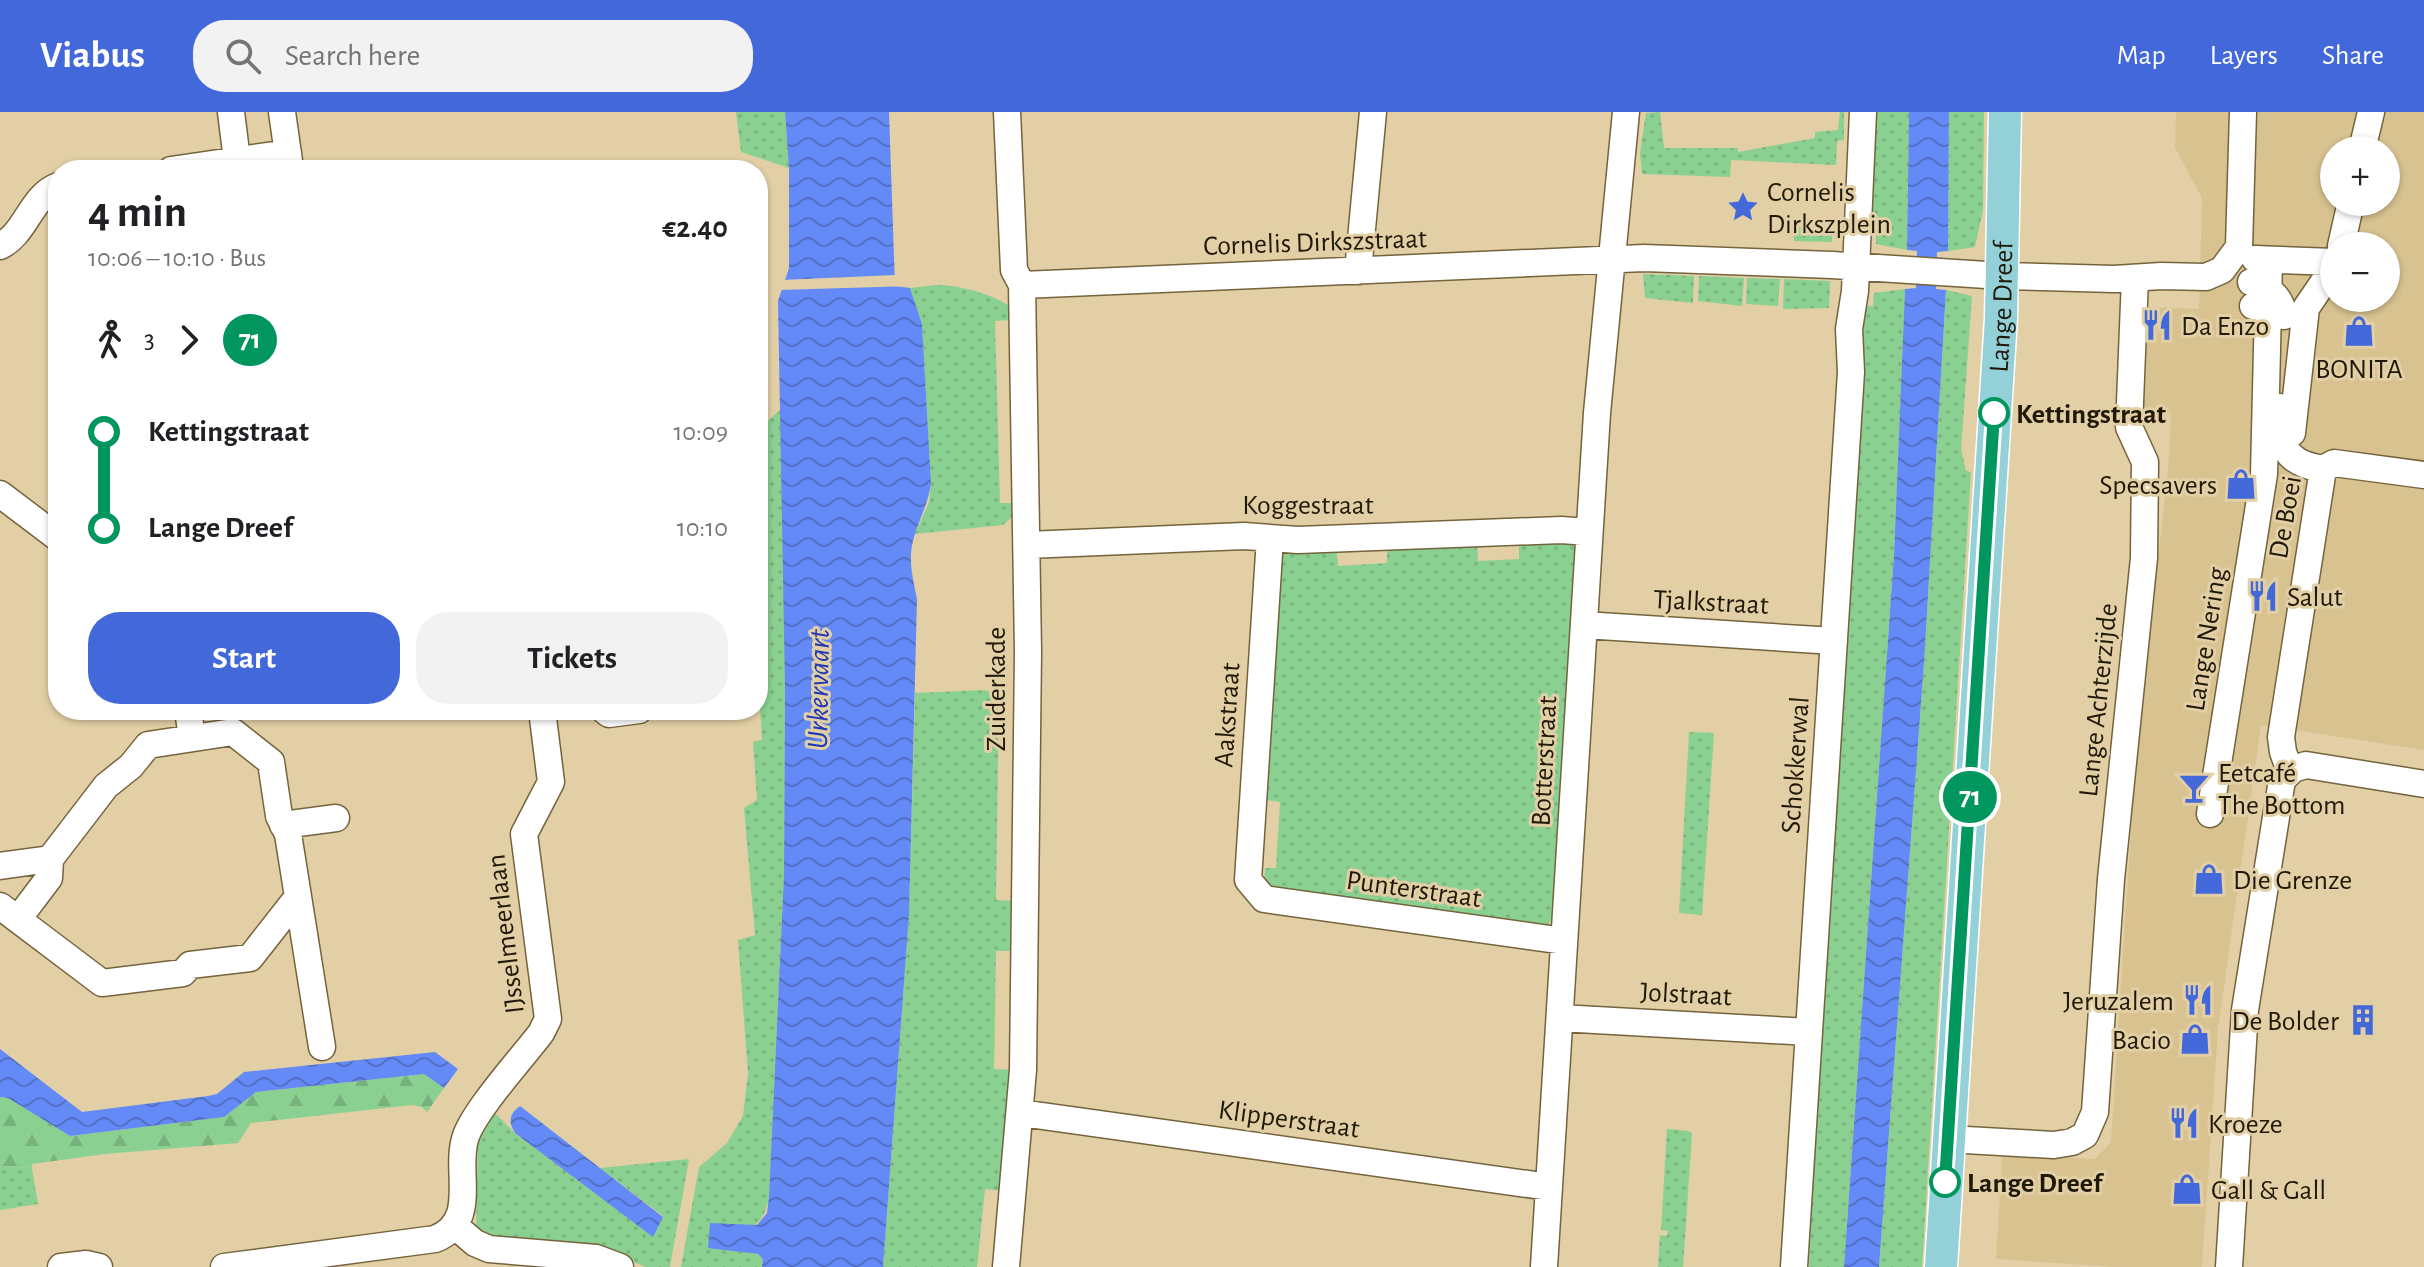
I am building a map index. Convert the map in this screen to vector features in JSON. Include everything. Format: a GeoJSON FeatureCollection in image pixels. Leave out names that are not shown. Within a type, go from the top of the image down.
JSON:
{"type":"FeatureCollection","features":[{"type":"Feature","properties":{"kind":"main road","name":"Lange Dreef"},"geometry":{"type":"LineString","coordinates":[[1941,1267],[2002,276],[2005,112]]}},
{"type":"Feature","properties":{"kind":"street"},"geometry":{"type":"LineString","coordinates":[[231,112],[237,160]]}},
{"type":"Feature","properties":{"kind":"street"},"geometry":{"type":"LineString","coordinates":[[282,112],[289,160]]}},
{"type":"Feature","properties":{"kind":"street","name":"Zuiderkade"},"geometry":{"type":"LineString","coordinates":[[1006,1267],[1021,1113],[1028,688],[1022,285],[1014,270],[1007,112]]}},
{"type":"Feature","properties":{"kind":"street"},"geometry":{"type":"LineString","coordinates":[[1358,271],[1373,112]]}},
{"type":"Feature","properties":{"kind":"street","name":"Botterstraat"},"geometry":{"type":"LineString","coordinates":[[1544,1267],[1589,532],[1610,259],[1626,112]]}},
{"type":"Feature","properties":{"kind":"street","name":"Schokkerwal"},"geometry":{"type":"LineString","coordinates":[[1794,1267],[1851,372],[1849,329],[1856,268],[1863,112]]}},
{"type":"Feature","properties":{"kind":"street"},"geometry":{"type":"LineString","coordinates":[[1610,259],[1770,263],[2002,276],[2213,276],[2228,265],[2238,251],[2243,112]]}},
{"type":"Feature","properties":{"kind":"street"},"geometry":{"type":"LineString","coordinates":[[2365,136],[2371,112]]}},
{"type":"Feature","properties":{"kind":"street"},"geometry":{"type":"LineString","coordinates":[[0,246],[10,240],[48,191]]}},
{"type":"Feature","properties":{"kind":"street","name":"Cornelis Dirkszstraat"},"geometry":{"type":"LineString","coordinates":[[1022,285],[1610,259]]}},
{"type":"Feature","properties":{"kind":"street","name":"Lange Nering"},"geometry":{"type":"LineString","coordinates":[[2267,291],[2320,270]]}},
{"type":"Feature","properties":{"kind":"street","name":"Lange Nering"},"geometry":{"type":"LineString","coordinates":[[2267,291],[2320,270]]}},
{"type":"Feature","properties":{"kind":"street","name":"Lange Achterzijde"},"geometry":{"type":"LineString","coordinates":[[1948,1139],[2064,1144],[2079,1140],[2089,1131],[2096,1104],[2111,879],[2144,558],[2145,462],[2129,427],[2135,278]]}},
{"type":"Feature","properties":{"kind":"street","name":"Lange Nering"},"geometry":{"type":"LineString","coordinates":[[2264,474],[2288,440],[2267,291]]}},
{"type":"Feature","properties":{"kind":"street","name":"Lange Nering"},"geometry":{"type":"LineString","coordinates":[[2210,814],[2264,474],[2267,291]]}},
{"type":"Feature","properties":{"kind":"street"},"geometry":{"type":"LineString","coordinates":[[2288,440],[2312,449],[2315,468]]}},
{"type":"Feature","properties":{"kind":"street","name":"De Boei"},"geometry":{"type":"LineString","coordinates":[[2290,771],[2281,737],[2315,468],[2334,463],[2424,475]]}},
{"type":"Feature","properties":{"kind":"street"},"geometry":{"type":"LineString","coordinates":[[0,494],[48,530]]}},
{"type":"Feature","properties":{"kind":"street","name":"Koggestraat"},"geometry":{"type":"LineString","coordinates":[[1027,545],[1238,536],[1298,540],[1561,530],[1589,532]]}},
{"type":"Feature","properties":{"kind":"street","name":"Aakstraat"},"geometry":{"type":"LineString","coordinates":[[1259,893],[1248,880],[1270,538]]}},
{"type":"Feature","properties":{"kind":"street","name":"Tjalkstraat"},"geometry":{"type":"LineString","coordinates":[[1584,625],[1834,641]]}},
{"type":"Feature","properties":{"kind":"street"},"geometry":{"type":"LineString","coordinates":[[189,720],[192,738]]}},
{"type":"Feature","properties":{"kind":"street","name":"IJsselmeerlaan"},"geometry":{"type":"LineString","coordinates":[[454,1225],[462,1212],[462,1151],[468,1130],[541,1033],[548,1019],[524,834],[551,782],[549,720]]}},
{"type":"Feature","properties":{"kind":"street"},"geometry":{"type":"LineString","coordinates":[[297,898],[250,958],[190,965],[183,973],[102,983],[9,912],[49,878],[50,859],[106,786],[131,766],[148,745],[233,732],[271,762],[279,816],[288,834],[322,1047]]}},
{"type":"Feature","properties":{"kind":"street"},"geometry":{"type":"LineString","coordinates":[[2229,1267],[2245,1010],[2280,786],[2290,771],[2306,765],[2424,784]]}},
{"type":"Feature","properties":{"kind":"street"},"geometry":{"type":"LineString","coordinates":[[283,825],[336,818]]}},
{"type":"Feature","properties":{"kind":"street"},"geometry":{"type":"LineString","coordinates":[[0,866],[50,859]]}},
{"type":"Feature","properties":{"kind":"street","name":"Punterstraat"},"geometry":{"type":"LineString","coordinates":[[1259,893],[1264,899],[1564,941]]}},
{"type":"Feature","properties":{"kind":"street","name":"Jolstraat"},"geometry":{"type":"LineString","coordinates":[[1560,1018],[1809,1032]]}},
{"type":"Feature","properties":{"kind":"street","name":"Klipperstraat"},"geometry":{"type":"LineString","coordinates":[[1021,1113],[1549,1187]]}},
{"type":"Feature","properties":{"kind":"street"},"geometry":{"type":"LineString","coordinates":[[224,1267],[335,1260],[435,1239],[454,1225],[475,1243],[489,1249],[596,1258],[620,1267]]}},
{"type":"Feature","properties":{"kind":"street"},"geometry":{"type":"LineString","coordinates":[[61,1267],[86,1264],[99,1267]]}},
{"type":"Feature","properties":{"kind":"shaded area"},"geometry":{"type":"Polygon","coordinates":[[[2176,112],[2424,112],[2424,750],[2261,725],[2218,1029],[2202,1267],[2116,1267],[1996,1259],[2002,1154],[2095,1159],[2111,1142],[2134,783],[2169,459],[2171,412],[2142,410],[2145,307],[2199,309],[2202,198],[2175,148],[2176,112]]]}},
{"type":"Feature","properties":{"kind":"green space"},"geometry":{"type":"Polygon","coordinates":[[[736,112],[785,112],[789,168],[741,152],[736,112]]]}},
{"type":"Feature","properties":{"kind":"green space"},"geometry":{"type":"Polygon","coordinates":[[[1660,112],[1664,148],[1738,148],[1738,152],[1815,138],[1815,132],[1838,130],[1840,112],[1844,112],[1844,140],[1837,141],[1836,165],[1731,160],[1730,177],[1642,174],[1640,153],[1646,113],[1660,112]]]}},
{"type":"Feature","properties":{"kind":"green space"},"geometry":{"type":"Polygon","coordinates":[[[1876,112],[1909,112],[1907,250],[1876,244],[1876,233],[1868,232],[1876,112]]]}},
{"type":"Feature","properties":{"kind":"green space"},"geometry":{"type":"Polygon","coordinates":[[[1949,112],[1984,112],[1983,210],[1975,247],[1948,251],[1949,112]]]}},
{"type":"Feature","properties":{"kind":"green space"},"geometry":{"type":"Polygon","coordinates":[[[1793,227],[1832,228],[1832,242],[1794,241],[1793,227]]]}},
{"type":"Feature","properties":{"kind":"green space"},"geometry":{"type":"Polygon","coordinates":[[[1643,274],[1694,276],[1693,303],[1645,298],[1643,274]]]}},
{"type":"Feature","properties":{"kind":"green space"},"geometry":{"type":"Polygon","coordinates":[[[1699,276],[1744,278],[1742,306],[1698,301],[1699,276]]]}},
{"type":"Feature","properties":{"kind":"green space"},"geometry":{"type":"Polygon","coordinates":[[[1747,278],[1780,279],[1778,306],[1746,304],[1747,278]]]}},
{"type":"Feature","properties":{"kind":"green space"},"geometry":{"type":"Polygon","coordinates":[[[1784,279],[1830,281],[1829,308],[1783,309],[1784,279]]]}},
{"type":"Feature","properties":{"kind":"green space"},"geometry":{"type":"Polygon","coordinates":[[[936,285],[975,291],[1011,308],[1011,320],[995,321],[1000,503],[1016,503],[1014,515],[1003,525],[915,534],[929,502],[931,483],[922,324],[910,288],[936,285]]]}},
{"type":"Feature","properties":{"kind":"green space"},"geometry":{"type":"Polygon","coordinates":[[[1905,289],[1894,554],[1844,1267],[1809,1267],[1820,1005],[1865,306],[1873,306],[1874,293],[1905,289]]]}},
{"type":"Feature","properties":{"kind":"green space"},"geometry":{"type":"Polygon","coordinates":[[[1946,290],[1972,296],[1961,449],[1966,471],[1971,472],[1922,1267],[1879,1267],[1924,663],[1946,290]]]}},
{"type":"Feature","properties":{"kind":"green space"},"geometry":{"type":"Polygon","coordinates":[[[782,408],[784,874],[769,1196],[762,1218],[756,1225],[708,1247],[758,1254],[763,1259],[762,1267],[681,1267],[699,1167],[727,1143],[743,1116],[748,1073],[738,940],[755,935],[744,808],[757,800],[753,742],[762,740],[761,720],[768,720],[768,421],[782,408]]]}},
{"type":"Feature","properties":{"kind":"green space"},"geometry":{"type":"Polygon","coordinates":[[[1519,539],[1571,541],[1580,554],[1555,916],[1547,925],[1537,928],[1264,887],[1265,868],[1276,868],[1280,802],[1261,799],[1280,556],[1288,551],[1336,547],[1338,566],[1387,563],[1387,545],[1477,542],[1478,561],[1519,559],[1519,539]]]}},
{"type":"Feature","properties":{"kind":"green space"},"geometry":{"type":"Polygon","coordinates":[[[984,690],[999,694],[996,900],[1016,901],[1015,951],[996,951],[994,1069],[1013,1070],[1005,1191],[985,1189],[977,1267],[883,1267],[909,915],[915,693],[984,690]]]}},
{"type":"Feature","properties":{"kind":"green space"},"geometry":{"type":"Polygon","coordinates":[[[1689,732],[1714,733],[1702,915],[1679,913],[1689,732]]]}},
{"type":"Feature","properties":{"kind":"green space"},"geometry":{"type":"Polygon","coordinates":[[[424,1074],[444,1088],[427,1112],[422,1107],[412,1105],[251,1123],[238,1143],[105,1154],[32,1164],[32,1168],[0,1166],[0,1097],[8,1098],[70,1136],[223,1117],[256,1092],[424,1074]]]}},
{"type":"Feature","properties":{"kind":"green space"},"geometry":{"type":"Polygon","coordinates":[[[495,1113],[515,1133],[653,1236],[663,1216],[600,1168],[689,1159],[670,1267],[646,1267],[611,1253],[476,1234],[478,1141],[495,1113]]]}},
{"type":"Feature","properties":{"kind":"green space"},"geometry":{"type":"Polygon","coordinates":[[[1667,1129],[1692,1134],[1683,1267],[1658,1267],[1660,1235],[1667,1236],[1668,1231],[1661,1230],[1667,1129]]]}},
{"type":"Feature","properties":{"kind":"green space"},"geometry":{"type":"Polygon","coordinates":[[[0,1166],[32,1168],[38,1204],[0,1210],[0,1166]]]}},
{"type":"Feature","properties":{"kind":"water","name":"Urkervaart"},"geometry":{"type":"Polygon","coordinates":[[[785,112],[889,112],[895,286],[910,288],[922,324],[931,483],[911,553],[917,599],[909,915],[883,1267],[762,1267],[763,1259],[758,1254],[708,1248],[710,1223],[757,1225],[767,1213],[769,1196],[784,874],[785,688],[778,301],[789,268],[789,168],[785,112]]]}},
{"type":"Feature","properties":{"kind":"water"},"geometry":{"type":"Polygon","coordinates":[[[1909,112],[1949,112],[1948,251],[1937,252],[1936,289],[1946,290],[1924,663],[1879,1267],[1844,1267],[1894,554],[1905,289],[1916,288],[1917,251],[1907,250],[1909,112]]]}},
{"type":"Feature","properties":{"kind":"water"},"geometry":{"type":"Polygon","coordinates":[[[0,1049],[82,1112],[217,1094],[244,1072],[435,1052],[458,1069],[444,1088],[424,1074],[256,1092],[224,1117],[70,1136],[8,1098],[0,1097],[0,1049]]]}},
{"type":"Feature","properties":{"kind":"water"},"geometry":{"type":"Polygon","coordinates":[[[520,1106],[663,1217],[653,1237],[515,1133],[511,1118],[520,1106]]]}},
{"type":"Feature","properties":{"kind":"pier"},"geometry":{"type":"Polygon","coordinates":[[[898,275],[899,283],[913,286],[778,290],[781,280],[898,275]]]}},
{"type":"Feature","properties":{"kind":"bus line","name":"71"},"geometry":{"type":"LineString","coordinates":[[1945,1182],[1994,413]]}},
{"type":"Feature","properties":{"kind":"place","name":"Cornelis Dirkszplein"},"geometry":{"type":"Point","coordinates":[1743,207]}},
{"type":"Feature","properties":{"kind":"place","name":"Da Enzo"},"geometry":{"type":"Point","coordinates":[2157,325]}},
{"type":"Feature","properties":{"kind":"place","name":"BONITA"},"geometry":{"type":"Point","coordinates":[2359,331]}},
{"type":"Feature","properties":{"kind":"place","name":"Kettingstraat"},"geometry":{"type":"Point","coordinates":[1994,413]}},
{"type":"Feature","properties":{"kind":"place","name":"Specsavers"},"geometry":{"type":"Point","coordinates":[2241,484]}},
{"type":"Feature","properties":{"kind":"place","name":"Salut"},"geometry":{"type":"Point","coordinates":[2263,596]}},
{"type":"Feature","properties":{"kind":"place","name":"Eetcafé The Bottom"},"geometry":{"type":"Point","coordinates":[2194,788]}},
{"type":"Feature","properties":{"kind":"place","name":"Die Grenze"},"geometry":{"type":"Point","coordinates":[2209,879]}},
{"type":"Feature","properties":{"kind":"place","name":"Jeruzalem"},"geometry":{"type":"Point","coordinates":[2198,1000]}},
{"type":"Feature","properties":{"kind":"place","name":"De Bolder"},"geometry":{"type":"Point","coordinates":[2363,1020]}},
{"type":"Feature","properties":{"kind":"place","name":"Bacio"},"geometry":{"type":"Point","coordinates":[2195,1039]}},
{"type":"Feature","properties":{"kind":"place","name":"Kroeze"},"geometry":{"type":"Point","coordinates":[2184,1123]}},
{"type":"Feature","properties":{"kind":"place","name":"Lange Dreef"},"geometry":{"type":"Point","coordinates":[1945,1182]}},
{"type":"Feature","properties":{"kind":"place","name":"Gall & Gall"},"geometry":{"type":"Point","coordinates":[2187,1189]}}]}
